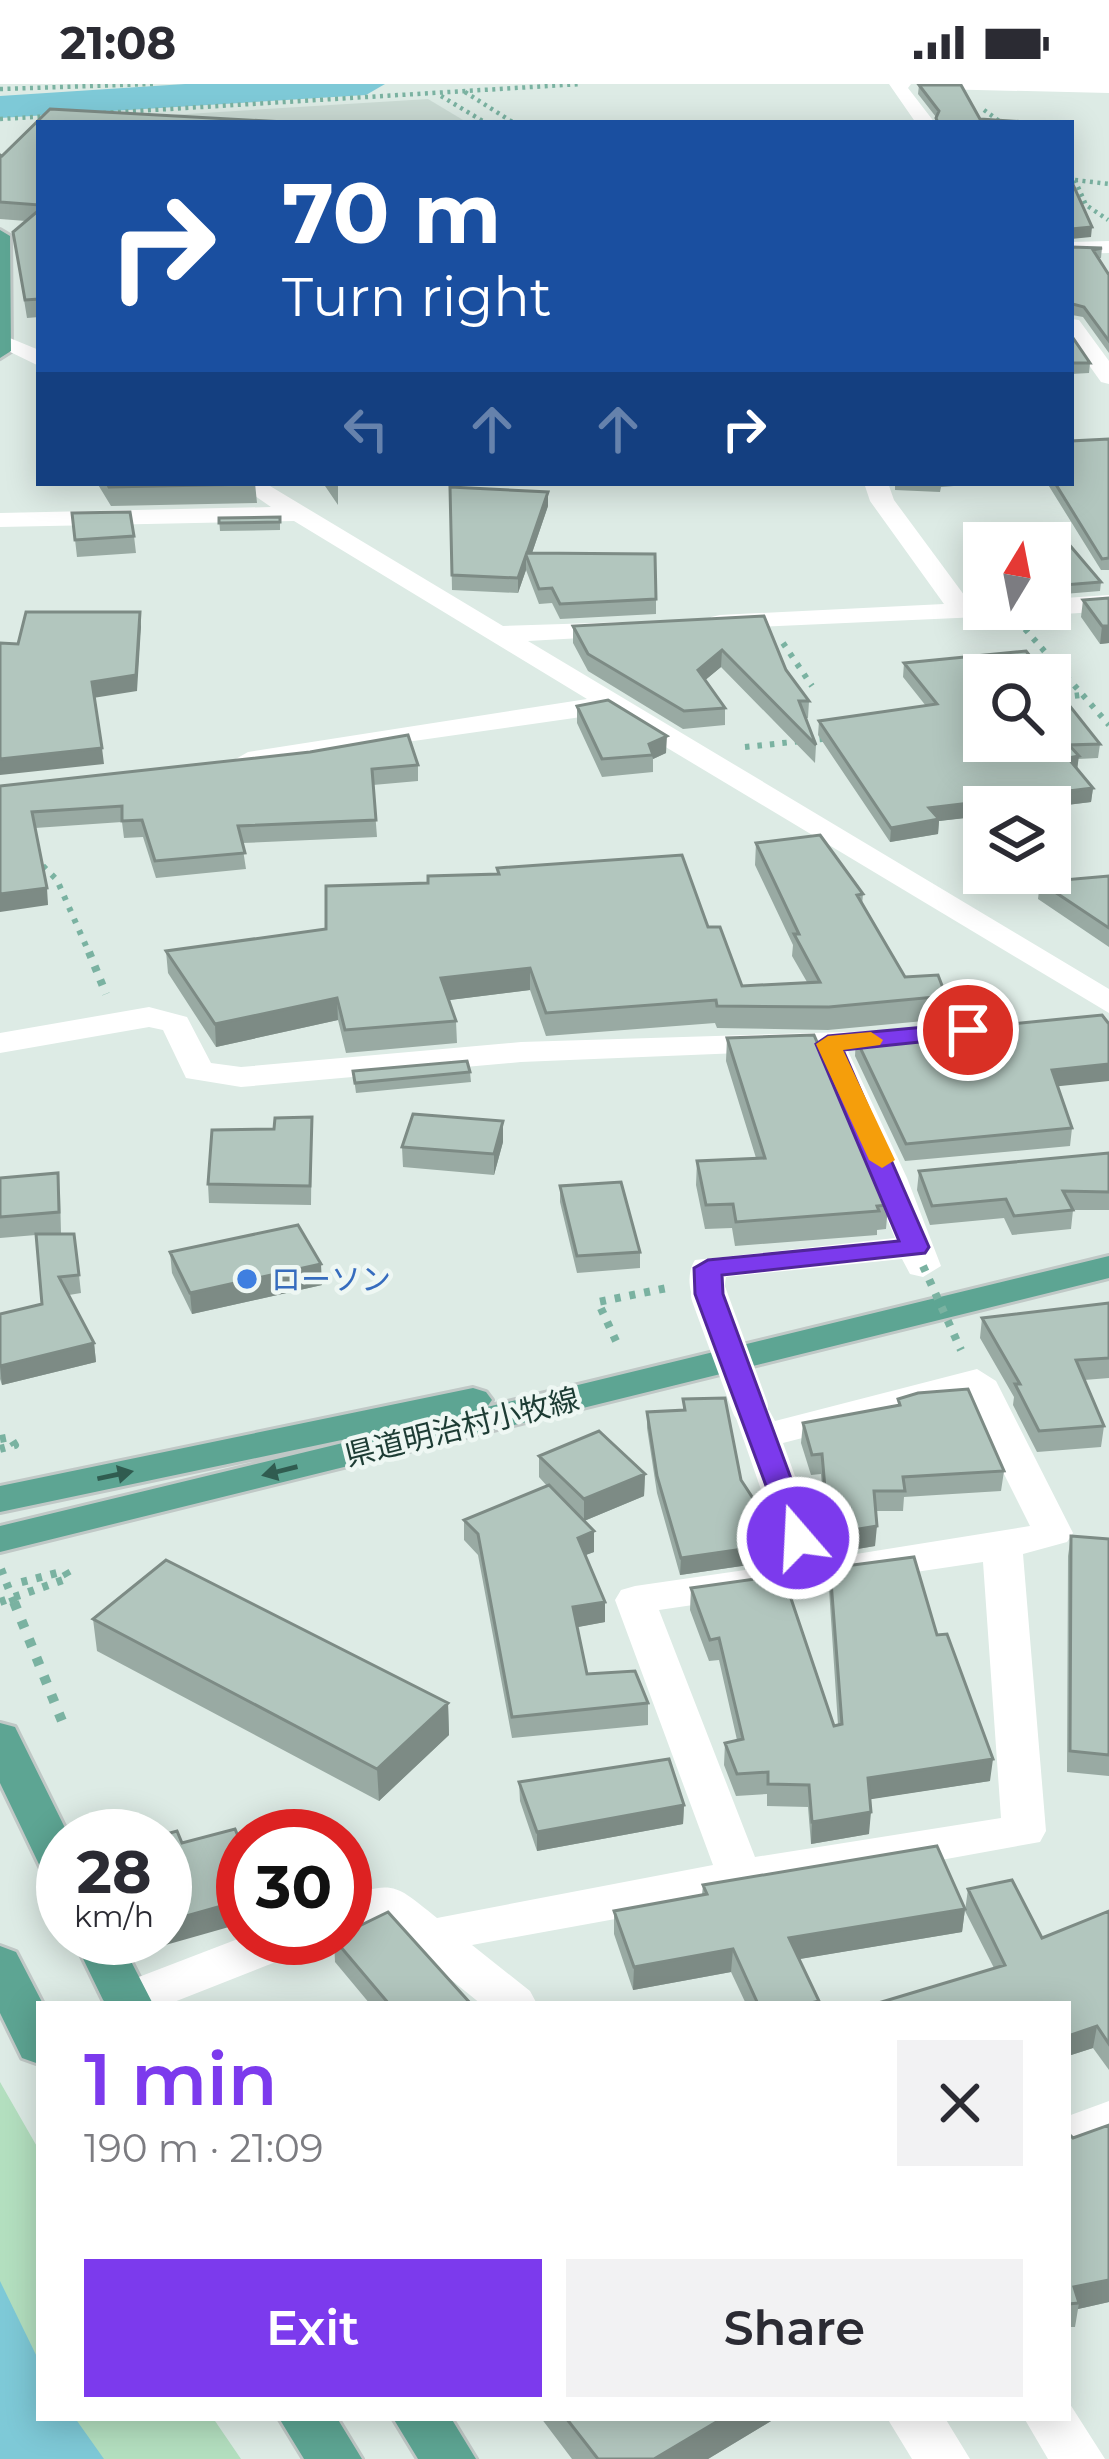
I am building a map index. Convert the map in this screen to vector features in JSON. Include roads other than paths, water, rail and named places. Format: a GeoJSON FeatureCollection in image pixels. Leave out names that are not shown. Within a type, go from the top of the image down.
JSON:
{"type":"FeatureCollection","features":[{"type":"Feature","properties":{"kind":"main road"},"geometry":{"type":"LineString","coordinates":[[0,236],[1,344]]}},
{"type":"Feature","properties":{"kind":"main road","name":"県道明治村小牧線"},"geometry":{"type":"LineString","coordinates":[[0,1538],[1109,1268]]}},
{"type":"Feature","properties":{"kind":"main road","name":"県道明治村小牧線"},"geometry":{"type":"LineString","coordinates":[[0,1499],[923,1310]]}},
{"type":"Feature","properties":{"kind":"main road"},"geometry":{"type":"LineString","coordinates":[[0,1738],[36,1813]]}},
{"type":"Feature","properties":{"kind":"main road"},"geometry":{"type":"LineString","coordinates":[[0,1964],[36,2039]]}},
{"type":"Feature","properties":{"kind":"main road"},"geometry":{"type":"LineString","coordinates":[[109,1965],[127,2001]]}},
{"type":"Feature","properties":{"kind":"main road"},"geometry":{"type":"LineString","coordinates":[[308,2421],[335,2459]]}},
{"type":"Feature","properties":{"kind":"main road"},"geometry":{"type":"LineString","coordinates":[[422,2421],[449,2459]]}},
{"type":"Feature","properties":{"kind":"street"},"geometry":{"type":"LineString","coordinates":[[902,84],[897,86],[924,120]]}},
{"type":"Feature","properties":{"kind":"street"},"geometry":{"type":"LineString","coordinates":[[936,84],[1109,88]]}},
{"type":"Feature","properties":{"kind":"street"},"geometry":{"type":"LineString","coordinates":[[1074,248],[1109,247]]}},
{"type":"Feature","properties":{"kind":"street"},"geometry":{"type":"LineString","coordinates":[[1074,329],[1109,376]]}},
{"type":"Feature","properties":{"kind":"street"},"geometry":{"type":"LineString","coordinates":[[1,344],[36,336]]}},
{"type":"Feature","properties":{"kind":"street"},"geometry":{"type":"LineString","coordinates":[[1,344],[36,358]]}},
{"type":"Feature","properties":{"kind":"street"},"geometry":{"type":"LineString","coordinates":[[253,486],[1109,1004]]}},
{"type":"Feature","properties":{"kind":"street"},"geometry":{"type":"LineString","coordinates":[[877,486],[882,501],[962,612]]}},
{"type":"Feature","properties":{"kind":"street"},"geometry":{"type":"LineString","coordinates":[[0,520],[297,514]]}},
{"type":"Feature","properties":{"kind":"street"},"geometry":{"type":"LineString","coordinates":[[1071,606],[1109,603]]}},
{"type":"Feature","properties":{"kind":"street"},"geometry":{"type":"LineString","coordinates":[[702,624],[962,612]]}},
{"type":"Feature","properties":{"kind":"street"},"geometry":{"type":"LineString","coordinates":[[501,634],[635,628]]}},
{"type":"Feature","properties":{"kind":"street"},"geometry":{"type":"LineString","coordinates":[[223,764],[619,704]]}},
{"type":"Feature","properties":{"kind":"street"},"geometry":{"type":"LineString","coordinates":[[0,1043],[149,1017],[176,1024],[198,1071],[241,1077],[521,1052],[733,1042],[828,1044],[945,1033]]}},
{"type":"Feature","properties":{"kind":"street"},"geometry":{"type":"LineString","coordinates":[[1062,1022],[1109,1017]]}},
{"type":"Feature","properties":{"kind":"street"},"geometry":{"type":"LineString","coordinates":[[810,1572],[707,1288],[708,1268],[919,1257],[890,1178],[828,1044]]}},
{"type":"Feature","properties":{"kind":"street"},"geometry":{"type":"LineString","coordinates":[[890,1178],[934,1173]]}},
{"type":"Feature","properties":{"kind":"street"},"geometry":{"type":"LineString","coordinates":[[740,1876],[635,1600],[1002,1546],[1053,1533],[977,1381],[757,1422]]}},
{"type":"Feature","properties":{"kind":"street"},"geometry":{"type":"LineString","coordinates":[[432,1936],[740,1876],[1024,1831],[1002,1546]]}},
{"type":"Feature","properties":{"kind":"street"},"geometry":{"type":"LineString","coordinates":[[372,1906],[385,1901],[509,2001]]}},
{"type":"Feature","properties":{"kind":"street"},"geometry":{"type":"LineString","coordinates":[[133,2001],[223,1965]]}},
{"type":"Feature","properties":{"kind":"street"},"geometry":{"type":"LineString","coordinates":[[1071,2136],[1109,2121]]}},
{"type":"Feature","properties":{"kind":"street"},"geometry":{"type":"LineString","coordinates":[[916,2421],[943,2459]]}},
{"type":"Feature","properties":{"kind":"street"},"geometry":{"type":"LineString","coordinates":[[1053,2421],[1078,2459]]}},
{"type":"Feature","properties":{"kind":"water"},"geometry":{"type":"Polygon","coordinates":[[[0,2281],[36,2355],[36,2421],[77,2421],[104,2459],[0,2459],[0,2281]]]}},
{"type":"Feature","properties":{"kind":"waterway"},"geometry":{"type":"LineString","coordinates":[[0,107],[366,84]]}},
{"type":"Feature","properties":{"kind":"place","name":"ローソン"},"geometry":{"type":"Point","coordinates":[247,1279]}}]}
